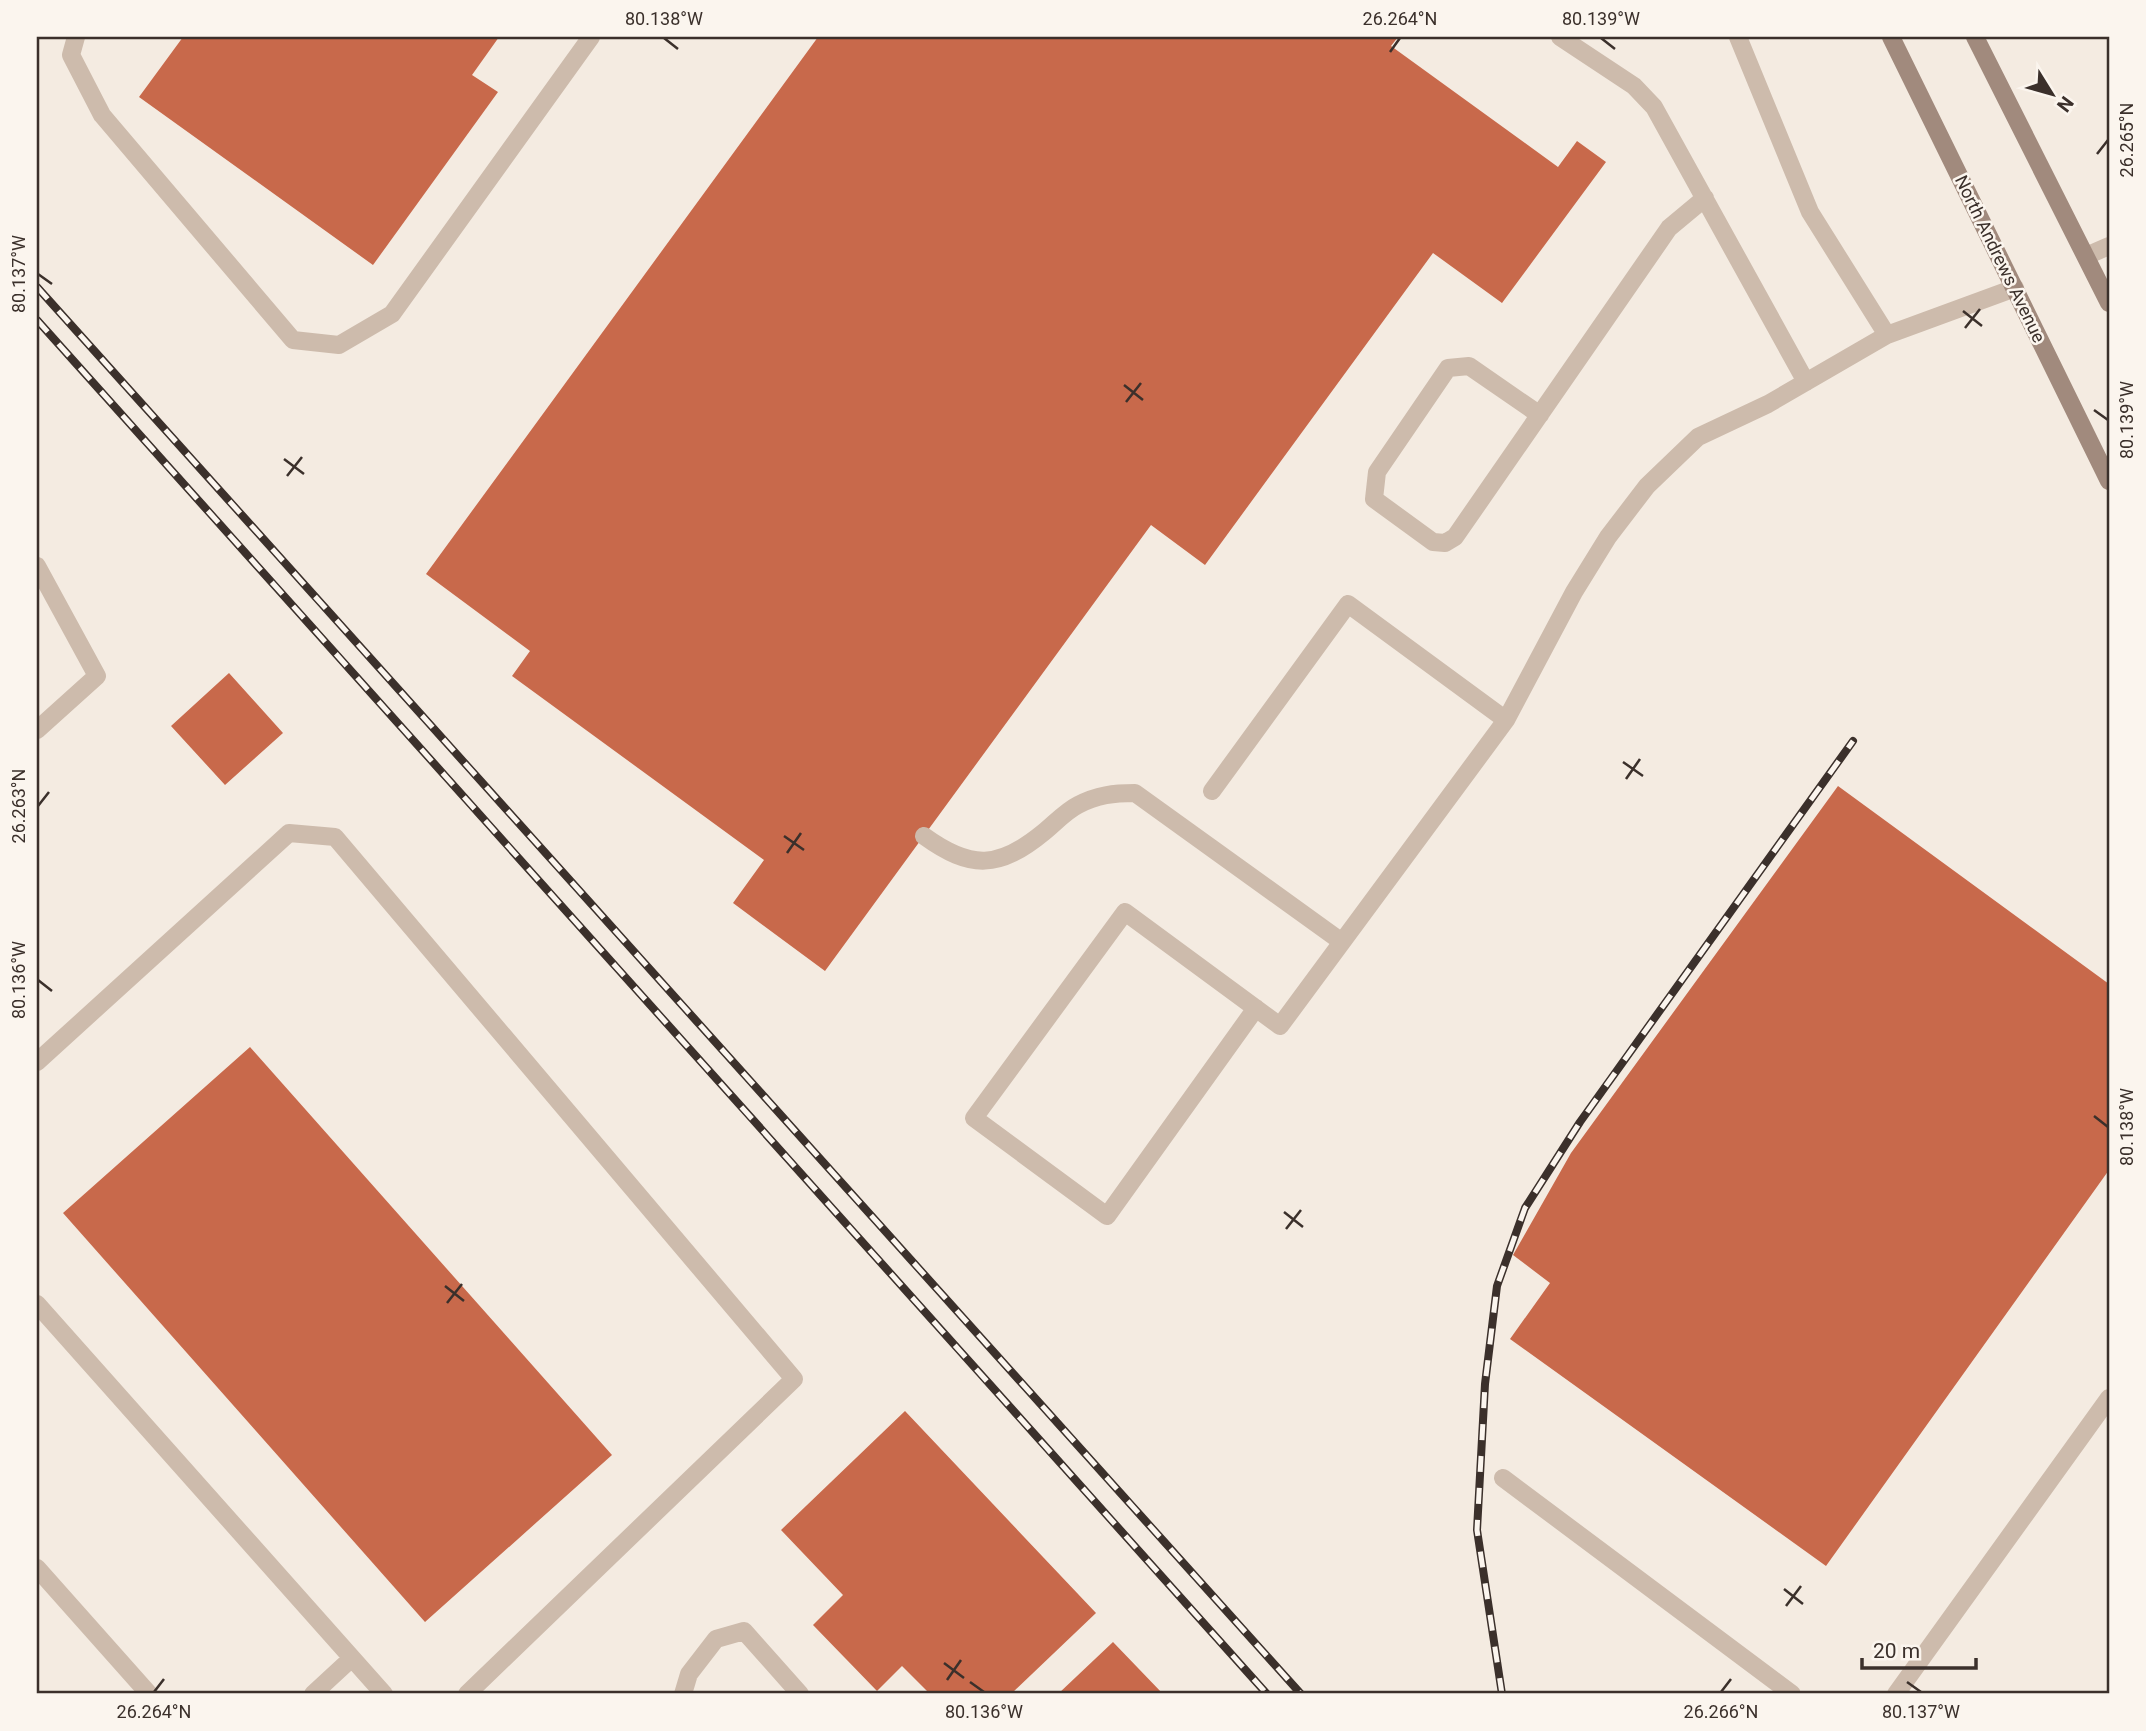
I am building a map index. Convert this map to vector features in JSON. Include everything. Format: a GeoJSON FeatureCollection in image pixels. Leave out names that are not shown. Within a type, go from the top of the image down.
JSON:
{"type":"FeatureCollection","features":[{"type":"Feature","properties":{"kind":"street","name":"North Andrews Avenue"},"geometry":{"type":"LineString","coordinates":[[1891,37],[2109,481]]}},
{"type":"Feature","properties":{"kind":"street"},"geometry":{"type":"LineString","coordinates":[[1975,37],[2109,303]]}},
{"type":"Feature","properties":{"kind":"lane"},"geometry":{"type":"LineString","coordinates":[[76,37],[71,55],[102,116],[293,340],[339,345],[392,314],[592,37]]}},
{"type":"Feature","properties":{"kind":"lane"},"geometry":{"type":"LineString","coordinates":[[1560,37],[1634,86],[1654,107],[1806,382]]}},
{"type":"Feature","properties":{"kind":"lane"},"geometry":{"type":"LineString","coordinates":[[1738,37],[1810,212],[1887,335]]}},
{"type":"Feature","properties":{"kind":"lane"},"geometry":{"type":"LineString","coordinates":[[1540,415],[1469,366],[1448,368],[1377,472],[1374,499],[1433,541],[1446,543],[1455,537],[1540,415],[1669,228],[1705,198]]}},
{"type":"Feature","properties":{"kind":"lane"},"geometry":{"type":"LineString","coordinates":[[2086,256],[2109,246]]}},
{"type":"Feature","properties":{"kind":"lane"},"geometry":{"type":"LineString","coordinates":[[1256,1009],[1107,1216],[974,1118],[1125,912],[1280,1026],[1506,720],[1574,592],[1608,537],[1647,486],[1699,437],[1768,404],[1887,335],[2015,288]]}},
{"type":"Feature","properties":{"kind":"lane"},"geometry":{"type":"LineString","coordinates":[[37,566],[97,676],[37,730]]}},
{"type":"Feature","properties":{"kind":"lane"},"geometry":{"type":"LineString","coordinates":[[1212,791],[1348,604],[1506,720]]}},
{"type":"Feature","properties":{"kind":"lane"},"geometry":{"type":"LineString","coordinates":[[924,836],[950,855],[982,862],[1008,856],[1076,806],[1108,793],[1135,793],[1155,804],[1342,942]]}},
{"type":"Feature","properties":{"kind":"lane"},"geometry":{"type":"LineString","coordinates":[[37,1062],[289,833],[335,837],[794,1379],[467,1694]]}},
{"type":"Feature","properties":{"kind":"lane"},"geometry":{"type":"LineString","coordinates":[[37,1304],[384,1694]]}},
{"type":"Feature","properties":{"kind":"lane"},"geometry":{"type":"LineString","coordinates":[[1896,1694],[2109,1398]]}},
{"type":"Feature","properties":{"kind":"lane"},"geometry":{"type":"LineString","coordinates":[[1503,1478],[1792,1694]]}},
{"type":"Feature","properties":{"kind":"lane"},"geometry":{"type":"LineString","coordinates":[[37,1567],[149,1694]]}},
{"type":"Feature","properties":{"kind":"lane"},"geometry":{"type":"LineString","coordinates":[[682,1694],[689,1674],[716,1639],[744,1631],[800,1694]]}},
{"type":"Feature","properties":{"kind":"lane"},"geometry":{"type":"LineString","coordinates":[[313,1694],[352,1658]]}},
{"type":"Feature","properties":{"kind":"building"},"geometry":{"type":"Polygon","coordinates":[[[183,37],[499,37],[472,75],[498,92],[373,265],[139,97],[183,37]]]}},
{"type":"Feature","properties":{"kind":"building"},"geometry":{"type":"Polygon","coordinates":[[[818,37],[1398,37],[1391,46],[1558,167],[1577,141],[1606,162],[1502,303],[1433,253],[1205,565],[1151,525],[825,971],[733,903],[764,860],[512,676],[530,651],[426,574],[818,37]]]}},
{"type":"Feature","properties":{"kind":"building"},"geometry":{"type":"Polygon","coordinates":[[[229,673],[283,733],[225,785],[171,726],[229,673]]]}},
{"type":"Feature","properties":{"kind":"building"},"geometry":{"type":"Polygon","coordinates":[[[1838,786],[2109,984],[2109,1170],[1826,1566],[1510,1339],[1550,1283],[1513,1255],[1571,1153],[1838,786]]]}},
{"type":"Feature","properties":{"kind":"building"},"geometry":{"type":"Polygon","coordinates":[[[250,1047],[612,1455],[425,1622],[63,1213],[250,1047]]]}},
{"type":"Feature","properties":{"kind":"building"},"geometry":{"type":"Polygon","coordinates":[[[905,1411],[1096,1613],[1011,1694],[930,1694],[902,1666],[877,1691],[813,1625],[843,1595],[781,1530],[905,1411]]]}},
{"type":"Feature","properties":{"kind":"building"},"geometry":{"type":"Polygon","coordinates":[[[1113,1642],[1163,1694],[1058,1694],[1113,1642]]]}},
{"type":"Feature","properties":{"kind":"railway"},"geometry":{"type":"LineString","coordinates":[[37,287],[1301,1694]]}},
{"type":"Feature","properties":{"kind":"railway"},"geometry":{"type":"LineString","coordinates":[[37,320],[1267,1694]]}},
{"type":"Feature","properties":{"kind":"railway"},"geometry":{"type":"LineString","coordinates":[[1502,1694],[1477,1530],[1485,1384],[1497,1286],[1525,1208],[1580,1122],[1853,741]]}}]}
